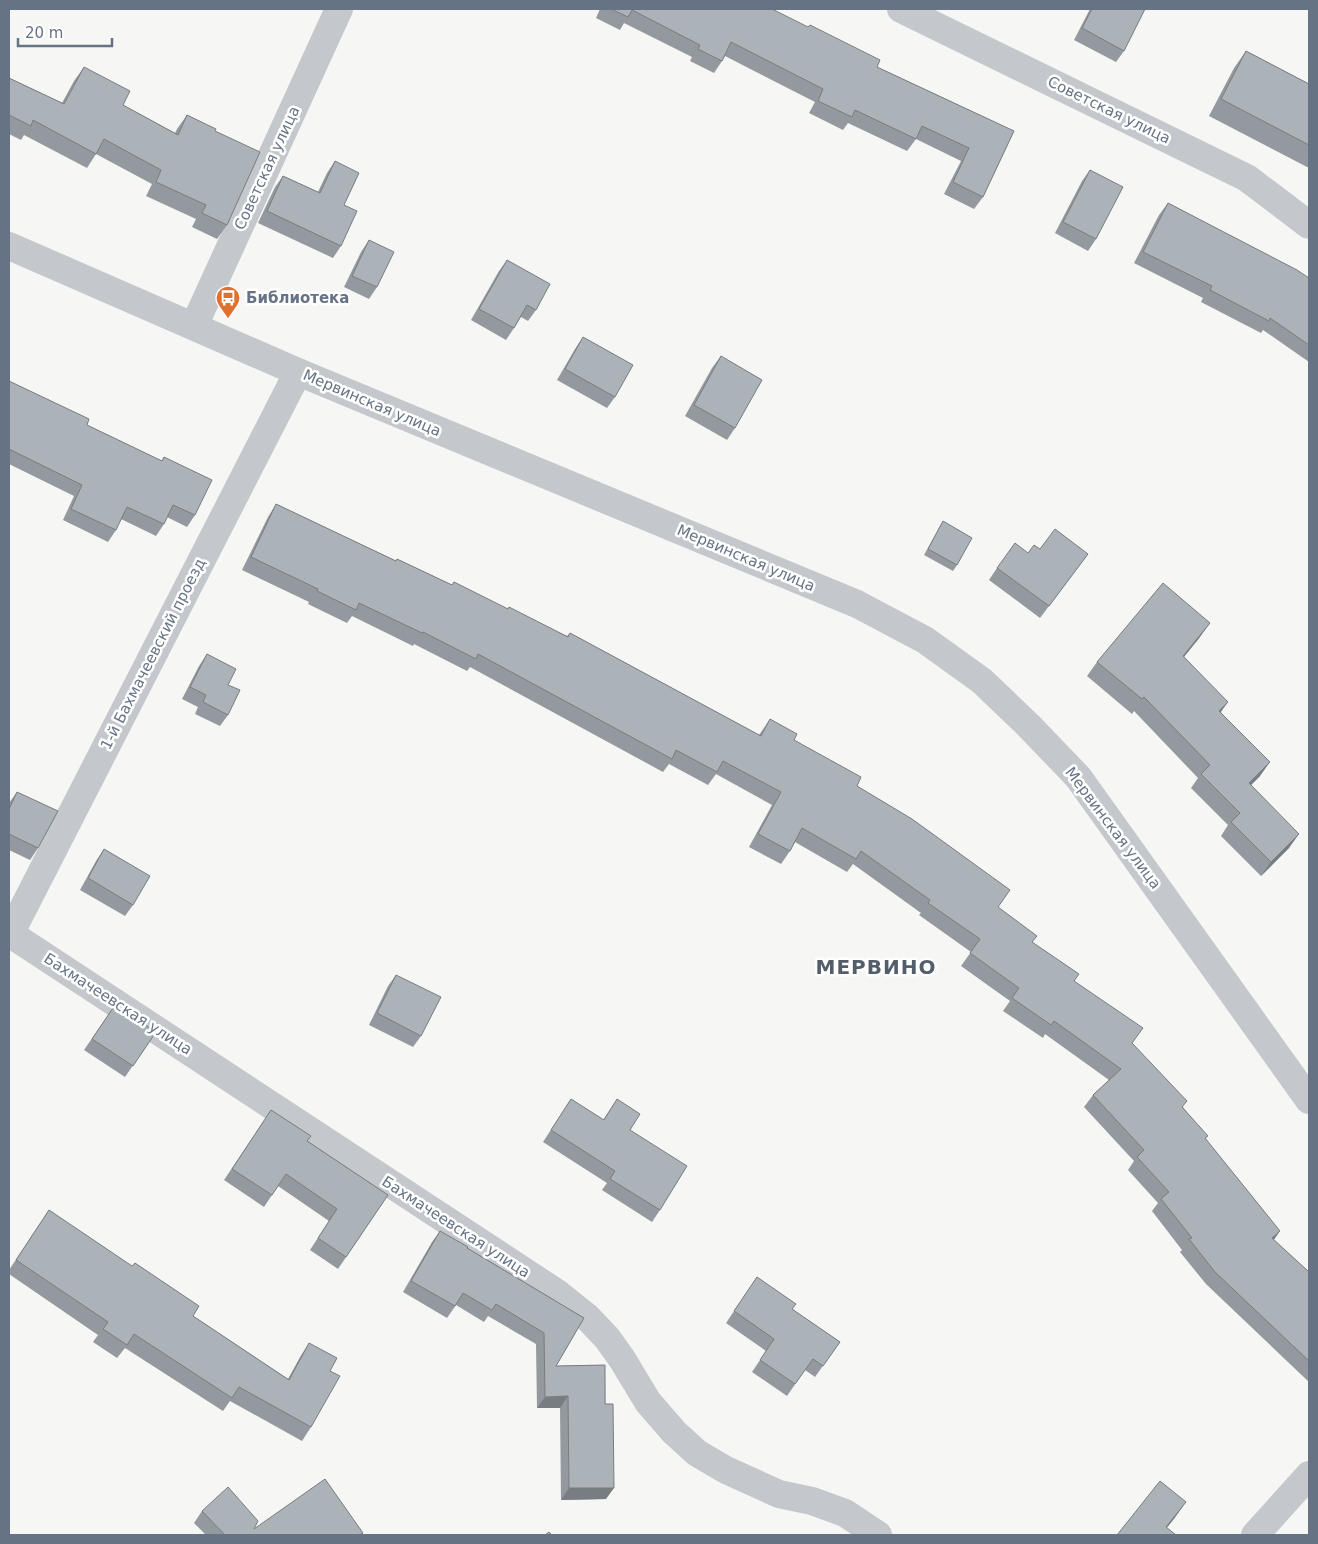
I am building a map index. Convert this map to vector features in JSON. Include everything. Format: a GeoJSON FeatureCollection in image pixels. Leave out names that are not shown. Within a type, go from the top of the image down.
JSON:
{"type":"FeatureCollection","features":[{"type":"Feature","properties":{"kind":"street","name":"Советская улица"},"geometry":{"type":"LineString","coordinates":[[194,326],[339,9]]}},
{"type":"Feature","properties":{"kind":"street","name":"Советская улица"},"geometry":{"type":"LineString","coordinates":[[901,9],[1248,178],[1309,225]]}},
{"type":"Feature","properties":{"kind":"street","name":"Мервинская улица"},"geometry":{"type":"LineString","coordinates":[[9,246],[298,372],[857,604],[925,640],[982,681],[1078,777],[1309,1100]]}},
{"type":"Feature","properties":{"kind":"street","name":"1-й Бахмачеевский проезд"},"geometry":{"type":"LineString","coordinates":[[9,934],[298,372]]}},
{"type":"Feature","properties":{"kind":"street","name":"Бахмачеевская улица"},"geometry":{"type":"LineString","coordinates":[[9,934],[557,1293],[587,1317],[607,1338],[648,1402],[674,1432],[696,1453],[726,1470],[779,1494],[812,1501],[844,1513],[878,1535]]}},
{"type":"Feature","properties":{"kind":"street"},"geometry":{"type":"LineString","coordinates":[[1255,1535],[1309,1475]]}},
{"type":"Feature","properties":{"kind":"building"},"geometry":{"type":"Polygon","coordinates":[[[611,9],[772,9],[808,27],[810,25],[880,60],[877,67],[1014,131],[983,197],[953,182],[969,148],[922,126],[916,139],[855,110],[852,117],[818,101],[823,89],[731,42],[722,61],[698,49],[700,45],[632,10],[628,17],[611,9]]]}},
{"type":"Feature","properties":{"kind":"building"},"geometry":{"type":"Polygon","coordinates":[[[1092,9],[1145,9],[1124,51],[1082,28],[1092,9]]]}},
{"type":"Feature","properties":{"kind":"building"},"geometry":{"type":"Polygon","coordinates":[[[1246,51],[1309,84],[1309,145],[1221,99],[1246,51]]]}},
{"type":"Feature","properties":{"kind":"building"},"geometry":{"type":"Polygon","coordinates":[[[84,67],[130,91],[123,105],[178,135],[187,115],[216,129],[215,131],[260,152],[227,225],[202,213],[206,205],[156,182],[161,170],[104,139],[96,154],[33,120],[31,126],[9,115],[9,78],[64,104],[84,67]]]}},
{"type":"Feature","properties":{"kind":"building"},"geometry":{"type":"Polygon","coordinates":[[[335,161],[359,173],[344,205],[357,211],[341,246],[267,211],[283,176],[320,193],[335,161]]]}},
{"type":"Feature","properties":{"kind":"building"},"geometry":{"type":"Polygon","coordinates":[[[1090,170],[1123,187],[1096,239],[1063,222],[1090,170]]]}},
{"type":"Feature","properties":{"kind":"building"},"geometry":{"type":"Polygon","coordinates":[[[1168,203],[1309,278],[1309,345],[1270,318],[1269,321],[1210,290],[1212,286],[1143,252],[1168,203]]]}},
{"type":"Feature","properties":{"kind":"building"},"geometry":{"type":"Polygon","coordinates":[[[369,240],[394,252],[377,287],[352,276],[369,240]]]}},
{"type":"Feature","properties":{"kind":"building"},"geometry":{"type":"Polygon","coordinates":[[[507,260],[550,284],[536,310],[527,305],[514,328],[479,309],[507,260]]]}},
{"type":"Feature","properties":{"kind":"building"},"geometry":{"type":"Polygon","coordinates":[[[583,337],[633,365],[615,397],[565,369],[583,337]]]}},
{"type":"Feature","properties":{"kind":"building"},"geometry":{"type":"Polygon","coordinates":[[[721,356],[762,380],[735,428],[694,405],[721,356]]]}},
{"type":"Feature","properties":{"kind":"building"},"geometry":{"type":"Polygon","coordinates":[[[9,381],[89,419],[87,425],[162,461],[164,457],[212,480],[195,515],[173,505],[164,524],[127,507],[116,530],[71,509],[82,485],[9,449],[9,381]]]}},
{"type":"Feature","properties":{"kind":"building"},"geometry":{"type":"Polygon","coordinates":[[[276,504],[396,561],[397,559],[452,585],[454,582],[508,609],[509,607],[568,637],[570,633],[761,736],[770,719],[797,734],[794,740],[861,777],[857,786],[912,819],[1010,890],[998,907],[1037,936],[1032,942],[1079,974],[1074,981],[1143,1028],[1132,1043],[1187,1101],[1182,1107],[1208,1136],[1205,1138],[1280,1231],[1272,1238],[1309,1272],[1309,1361],[1215,1272],[1189,1239],[1192,1238],[1161,1199],[1169,1192],[1137,1157],[1144,1150],[1093,1095],[1121,1069],[1054,1021],[1051,1025],[1012,998],[1019,988],[970,953],[980,939],[928,903],[930,900],[861,851],[856,859],[802,828],[790,851],[758,834],[781,792],[723,761],[717,772],[676,750],[672,759],[478,654],[476,659],[359,603],[356,610],[317,591],[318,589],[251,557],[276,504]]]}},
{"type":"Feature","properties":{"kind":"building"},"geometry":{"type":"Polygon","coordinates":[[[943,521],[972,538],[957,565],[928,549],[943,521]]]}},
{"type":"Feature","properties":{"kind":"building"},"geometry":{"type":"Polygon","coordinates":[[[1055,529],[1088,554],[1049,606],[997,568],[1015,543],[1028,553],[1034,545],[1040,549],[1055,529]]]}},
{"type":"Feature","properties":{"kind":"building"},"geometry":{"type":"Polygon","coordinates":[[[1163,583],[1210,623],[1183,656],[1228,702],[1219,711],[1270,762],[1249,783],[1299,834],[1271,862],[1231,822],[1240,813],[1201,774],[1210,765],[1144,697],[1142,699],[1097,662],[1163,583]]]}},
{"type":"Feature","properties":{"kind":"building"},"geometry":{"type":"Polygon","coordinates":[[[207,654],[236,669],[228,685],[240,690],[228,715],[203,702],[206,695],[190,687],[207,654]]]}},
{"type":"Feature","properties":{"kind":"building"},"geometry":{"type":"Polygon","coordinates":[[[17,792],[58,811],[38,848],[9,834],[9,809],[17,792]]]}},
{"type":"Feature","properties":{"kind":"building"},"geometry":{"type":"Polygon","coordinates":[[[104,849],[150,876],[133,905],[88,878],[104,849]]]}},
{"type":"Feature","properties":{"kind":"building"},"geometry":{"type":"Polygon","coordinates":[[[396,975],[441,997],[421,1036],[377,1013],[396,975]]]}},
{"type":"Feature","properties":{"kind":"building"},"geometry":{"type":"Polygon","coordinates":[[[115,1005],[156,1032],[133,1066],[92,1039],[115,1005]]]}},
{"type":"Feature","properties":{"kind":"building"},"geometry":{"type":"Polygon","coordinates":[[[571,1099],[604,1120],[617,1099],[640,1114],[630,1130],[687,1166],[660,1210],[610,1179],[615,1171],[551,1130],[571,1099]]]}},
{"type":"Feature","properties":{"kind":"building"},"geometry":{"type":"Polygon","coordinates":[[[271,1110],[311,1136],[307,1141],[388,1195],[346,1257],[318,1238],[337,1209],[286,1174],[272,1195],[232,1169],[271,1110]]]}},
{"type":"Feature","properties":{"kind":"building"},"geometry":{"type":"Polygon","coordinates":[[[49,1210],[132,1266],[135,1263],[199,1306],[193,1316],[289,1380],[309,1343],[337,1358],[330,1371],[340,1376],[311,1427],[239,1387],[232,1398],[134,1334],[127,1345],[103,1329],[108,1322],[16,1260],[49,1210]]]}},
{"type":"Feature","properties":{"kind":"building"},"geometry":{"type":"Polygon","coordinates":[[[440,1231],[584,1318],[556,1366],[605,1365],[605,1404],[613,1404],[614,1488],[569,1488],[568,1396],[545,1397],[544,1333],[496,1304],[492,1310],[463,1293],[455,1306],[411,1281],[440,1231]]]}},
{"type":"Feature","properties":{"kind":"building"},"geometry":{"type":"Polygon","coordinates":[[[757,1277],[796,1304],[792,1309],[840,1342],[823,1366],[813,1359],[795,1384],[760,1360],[774,1339],[734,1311],[757,1277]]]}},
{"type":"Feature","properties":{"kind":"building"},"geometry":{"type":"Polygon","coordinates":[[[325,1479],[363,1533],[359,1535],[225,1535],[202,1511],[228,1487],[258,1521],[254,1529],[325,1479]]]}},
{"type":"Feature","properties":{"kind":"building"},"geometry":{"type":"Polygon","coordinates":[[[1160,1481],[1186,1502],[1166,1527],[1176,1535],[1117,1535],[1160,1481]]]}},
{"type":"Feature","properties":{"kind":"place","name":"Библиотека"},"geometry":{"type":"Point","coordinates":[228,319]}},
{"type":"Feature","properties":{"kind":"district","name":"МЕРВИНО"},"geometry":{"type":"Point","coordinates":[876,967]}}]}
